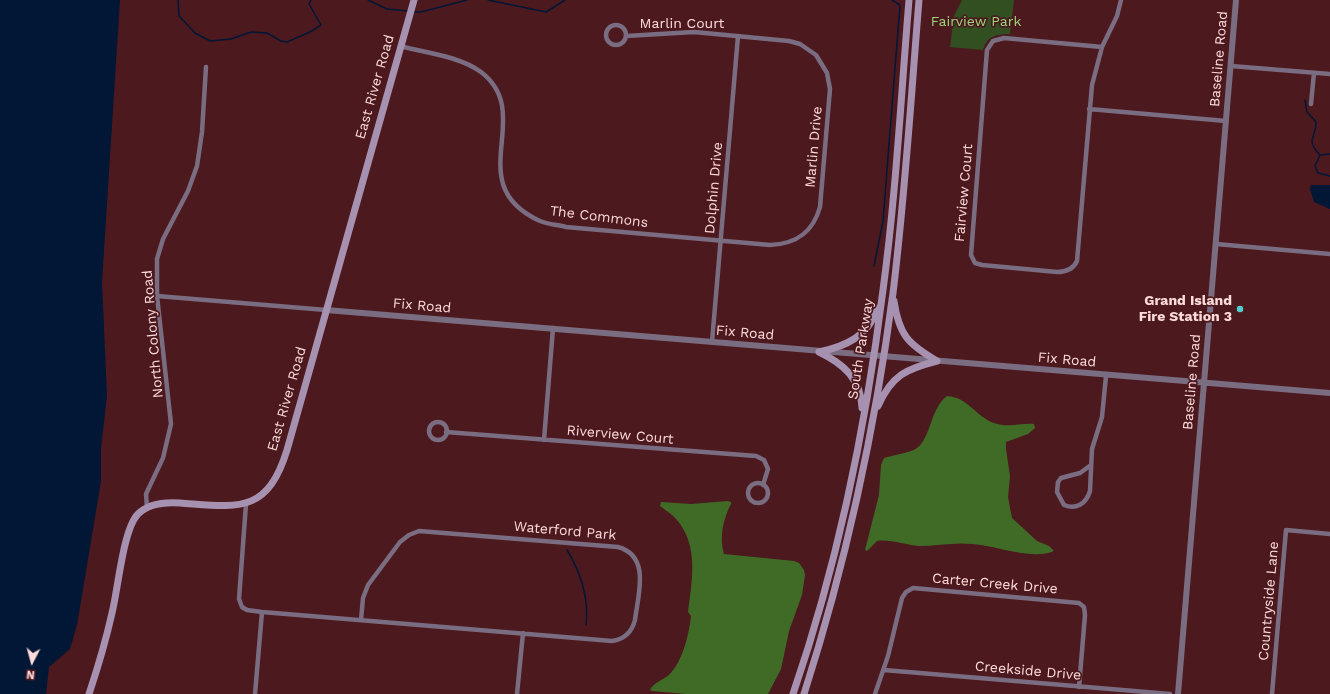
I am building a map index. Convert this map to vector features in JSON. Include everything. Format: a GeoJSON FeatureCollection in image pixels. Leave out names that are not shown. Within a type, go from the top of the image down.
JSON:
{"type":"FeatureCollection","features":[{"type":"Feature","properties":{"kind":"main road","name":"South Parkway"},"geometry":{"type":"LineString","coordinates":[[793,694],[819,611],[836,545],[863,421],[874,356],[884,288],[909,0]]}},
{"type":"Feature","properties":{"kind":"main road","name":"South Parkway"},"geometry":{"type":"LineString","coordinates":[[804,694],[845,552],[865,464],[884,356],[893,292],[918,0]]}},
{"type":"Feature","properties":{"kind":"main road","name":"East River Road"},"geometry":{"type":"LineString","coordinates":[[89,694],[110,624],[128,531],[137,515],[147,508],[168,502],[230,506],[246,504],[258,498],[268,489],[280,470],[413,3]]}},
{"type":"Feature","properties":{"kind":"main road"},"geometry":{"type":"LineString","coordinates":[[819,352],[848,343],[861,335],[875,316],[884,288]]}},
{"type":"Feature","properties":{"kind":"main road"},"geometry":{"type":"LineString","coordinates":[[893,292],[896,312],[903,334],[913,345],[936,361]]}},
{"type":"Feature","properties":{"kind":"main road"},"geometry":{"type":"LineString","coordinates":[[819,352],[841,364],[854,378],[860,393],[863,421]]}},
{"type":"Feature","properties":{"kind":"main road"},"geometry":{"type":"LineString","coordinates":[[874,413],[887,388],[898,376],[917,366],[936,361]]}},
{"type":"Feature","properties":{"kind":"street"},"geometry":{"type":"LineString","coordinates":[[1102,47],[1117,16],[1121,0]]}},
{"type":"Feature","properties":{"kind":"street","name":"Baseline Road"},"geometry":{"type":"LineString","coordinates":[[1178,694],[1236,0]]}},
{"type":"Feature","properties":{"kind":"street","name":"Marlin Court"},"geometry":{"type":"LineString","coordinates":[[618,25],[624,29],[626,36],[623,42],[616,45],[609,42],[606,34],[610,26],[618,25]]}},
{"type":"Feature","properties":{"kind":"street","name":"Marlin Court"},"geometry":{"type":"LineString","coordinates":[[626,36],[694,32],[738,36]]}},
{"type":"Feature","properties":{"kind":"street","name":"Marlin Drive"},"geometry":{"type":"LineString","coordinates":[[721,241],[781,245],[798,239],[811,228],[820,207],[829,81],[824,66],[816,55],[800,44],[789,41],[738,36]]}},
{"type":"Feature","properties":{"kind":"street","name":"Dolphin Drive"},"geometry":{"type":"LineString","coordinates":[[712,342],[738,36]]}},
{"type":"Feature","properties":{"kind":"street","name":"Fairview Court"},"geometry":{"type":"LineString","coordinates":[[1004,38],[1102,47],[1095,67],[1089,109],[1076,264],[1070,269],[1062,272],[982,265],[975,262],[970,251],[988,47],[993,41],[1004,38]]}},
{"type":"Feature","properties":{"kind":"street","name":"The Commons"},"geometry":{"type":"LineString","coordinates":[[400,46],[464,63],[482,73],[492,85],[498,94],[503,111],[500,171],[507,195],[519,208],[540,221],[566,227],[721,241]]}},
{"type":"Feature","properties":{"kind":"street"},"geometry":{"type":"LineString","coordinates":[[1231,66],[1330,74]]}},
{"type":"Feature","properties":{"kind":"street","name":"North Colony Road"},"geometry":{"type":"LineString","coordinates":[[147,508],[146,494],[163,458],[171,424],[157,296],[156,271],[159,249],[188,191],[197,166],[202,132],[206,67]]}},
{"type":"Feature","properties":{"kind":"street"},"geometry":{"type":"LineString","coordinates":[[1311,104],[1314,73]]}},
{"type":"Feature","properties":{"kind":"street"},"geometry":{"type":"LineString","coordinates":[[1089,109],[1226,121]]}},
{"type":"Feature","properties":{"kind":"street"},"geometry":{"type":"LineString","coordinates":[[1216,244],[1330,254]]}},
{"type":"Feature","properties":{"kind":"street","name":"Fix Road"},"geometry":{"type":"LineString","coordinates":[[157,296],[553,328],[1106,376],[1330,393]]}},
{"type":"Feature","properties":{"kind":"street"},"geometry":{"type":"LineString","coordinates":[[544,440],[553,328]]}},
{"type":"Feature","properties":{"kind":"street"},"geometry":{"type":"LineString","coordinates":[[1091,465],[1080,473],[1061,478],[1058,482],[1057,492],[1064,504],[1076,506],[1085,502],[1090,491],[1093,445],[1102,417],[1106,376]]}},
{"type":"Feature","properties":{"kind":"street","name":"Riverview Court"},"geometry":{"type":"LineString","coordinates":[[446,432],[756,456],[764,460],[768,469],[763,485]]}},
{"type":"Feature","properties":{"kind":"street","name":"Riverview Court"},"geometry":{"type":"LineString","coordinates":[[755,483],[763,485],[768,492],[766,499],[761,503],[753,503],[747,495],[749,487],[755,483]]}},
{"type":"Feature","properties":{"kind":"street","name":"Waterford Park"},"geometry":{"type":"LineString","coordinates":[[246,504],[239,599],[245,609],[262,612],[612,641],[627,635],[633,627],[640,566],[634,555],[626,549],[618,546],[419,531],[409,535],[400,542],[368,585],[364,598],[361,620]]}},
{"type":"Feature","properties":{"kind":"street","name":"Countryside Lane"},"geometry":{"type":"LineString","coordinates":[[1272,694],[1286,530],[1330,534]]}},
{"type":"Feature","properties":{"kind":"street","name":"Carter Creek Drive"},"geometry":{"type":"LineString","coordinates":[[884,670],[902,598],[908,590],[926,589],[1065,600],[1079,602],[1085,612],[1079,687]]}},
{"type":"Feature","properties":{"kind":"street"},"geometry":{"type":"LineString","coordinates":[[255,694],[262,612]]}},
{"type":"Feature","properties":{"kind":"street"},"geometry":{"type":"LineString","coordinates":[[517,694],[523,633]]}},
{"type":"Feature","properties":{"kind":"street"},"geometry":{"type":"LineString","coordinates":[[875,694],[884,670]]}},
{"type":"Feature","properties":{"kind":"street","name":"Creekside Drive"},"geometry":{"type":"LineString","coordinates":[[884,670],[1170,694]]}},
{"type":"Feature","properties":{"kind":"green space","name":"Fairview Park"},"geometry":{"type":"Polygon","coordinates":[[[962,0],[1014,0],[1010,34],[997,35],[993,37],[987,42],[983,50],[950,47],[954,16],[962,0]]]}},
{"type":"Feature","properties":{"kind":"green space"},"geometry":{"type":"Polygon","coordinates":[[[947,396],[961,400],[994,423],[1009,425],[1034,424],[1035,428],[1028,434],[1006,442],[1010,476],[1008,497],[1012,518],[1037,541],[1049,546],[1054,551],[1045,554],[1035,554],[1013,552],[972,544],[959,543],[919,546],[893,541],[877,541],[867,551],[865,550],[879,495],[881,465],[884,458],[917,448],[925,437],[937,408],[947,396]]]}},
{"type":"Feature","properties":{"kind":"green space"},"geometry":{"type":"Polygon","coordinates":[[[661,502],[691,504],[731,502],[731,504],[724,522],[722,535],[724,554],[794,561],[799,563],[804,570],[805,575],[802,595],[789,631],[781,669],[768,694],[686,694],[652,691],[650,690],[651,688],[656,683],[669,675],[674,669],[682,655],[689,631],[691,616],[688,612],[692,576],[689,541],[677,520],[660,506],[661,502]]]}},
{"type":"Feature","properties":{"kind":"water"},"geometry":{"type":"Polygon","coordinates":[[[0,0],[120,0],[102,282],[107,396],[101,448],[101,481],[77,625],[70,649],[49,667],[46,694],[0,694],[0,0]]]}},
{"type":"Feature","properties":{"kind":"water"},"geometry":{"type":"Polygon","coordinates":[[[1311,185],[1330,185],[1330,209],[1314,202],[1310,189],[1311,185]]]}},
{"type":"Feature","properties":{"kind":"waterway"},"geometry":{"type":"LineString","coordinates":[[178,0],[179,16],[195,33],[210,41],[231,39],[251,32],[267,33],[281,41],[287,42],[310,32],[321,25],[309,4],[311,0]]}},
{"type":"Feature","properties":{"kind":"waterway"},"geometry":{"type":"LineString","coordinates":[[368,0],[387,9],[408,11]]}},
{"type":"Feature","properties":{"kind":"waterway"},"geometry":{"type":"LineString","coordinates":[[414,12],[421,12],[467,0]]}},
{"type":"Feature","properties":{"kind":"waterway"},"geometry":{"type":"LineString","coordinates":[[488,0],[546,12],[565,0]]}},
{"type":"Feature","properties":{"kind":"waterway"},"geometry":{"type":"LineString","coordinates":[[874,266],[883,221],[900,5],[892,0]]}},
{"type":"Feature","properties":{"kind":"waterway"},"geometry":{"type":"LineString","coordinates":[[1305,100],[1307,112],[1316,122],[1312,142],[1320,155],[1315,166],[1318,173],[1330,176]]}},
{"type":"Feature","properties":{"kind":"waterway"},"geometry":{"type":"LineString","coordinates":[[1320,155],[1330,154]]}},
{"type":"Feature","properties":{"kind":"waterway"},"geometry":{"type":"LineString","coordinates":[[567,550],[583,586],[587,615],[586,625]]}},
{"type":"Feature","properties":{"kind":"place","name":"Grand Island Fire Station 3"},"geometry":{"type":"Point","coordinates":[1240,309]}}]}
